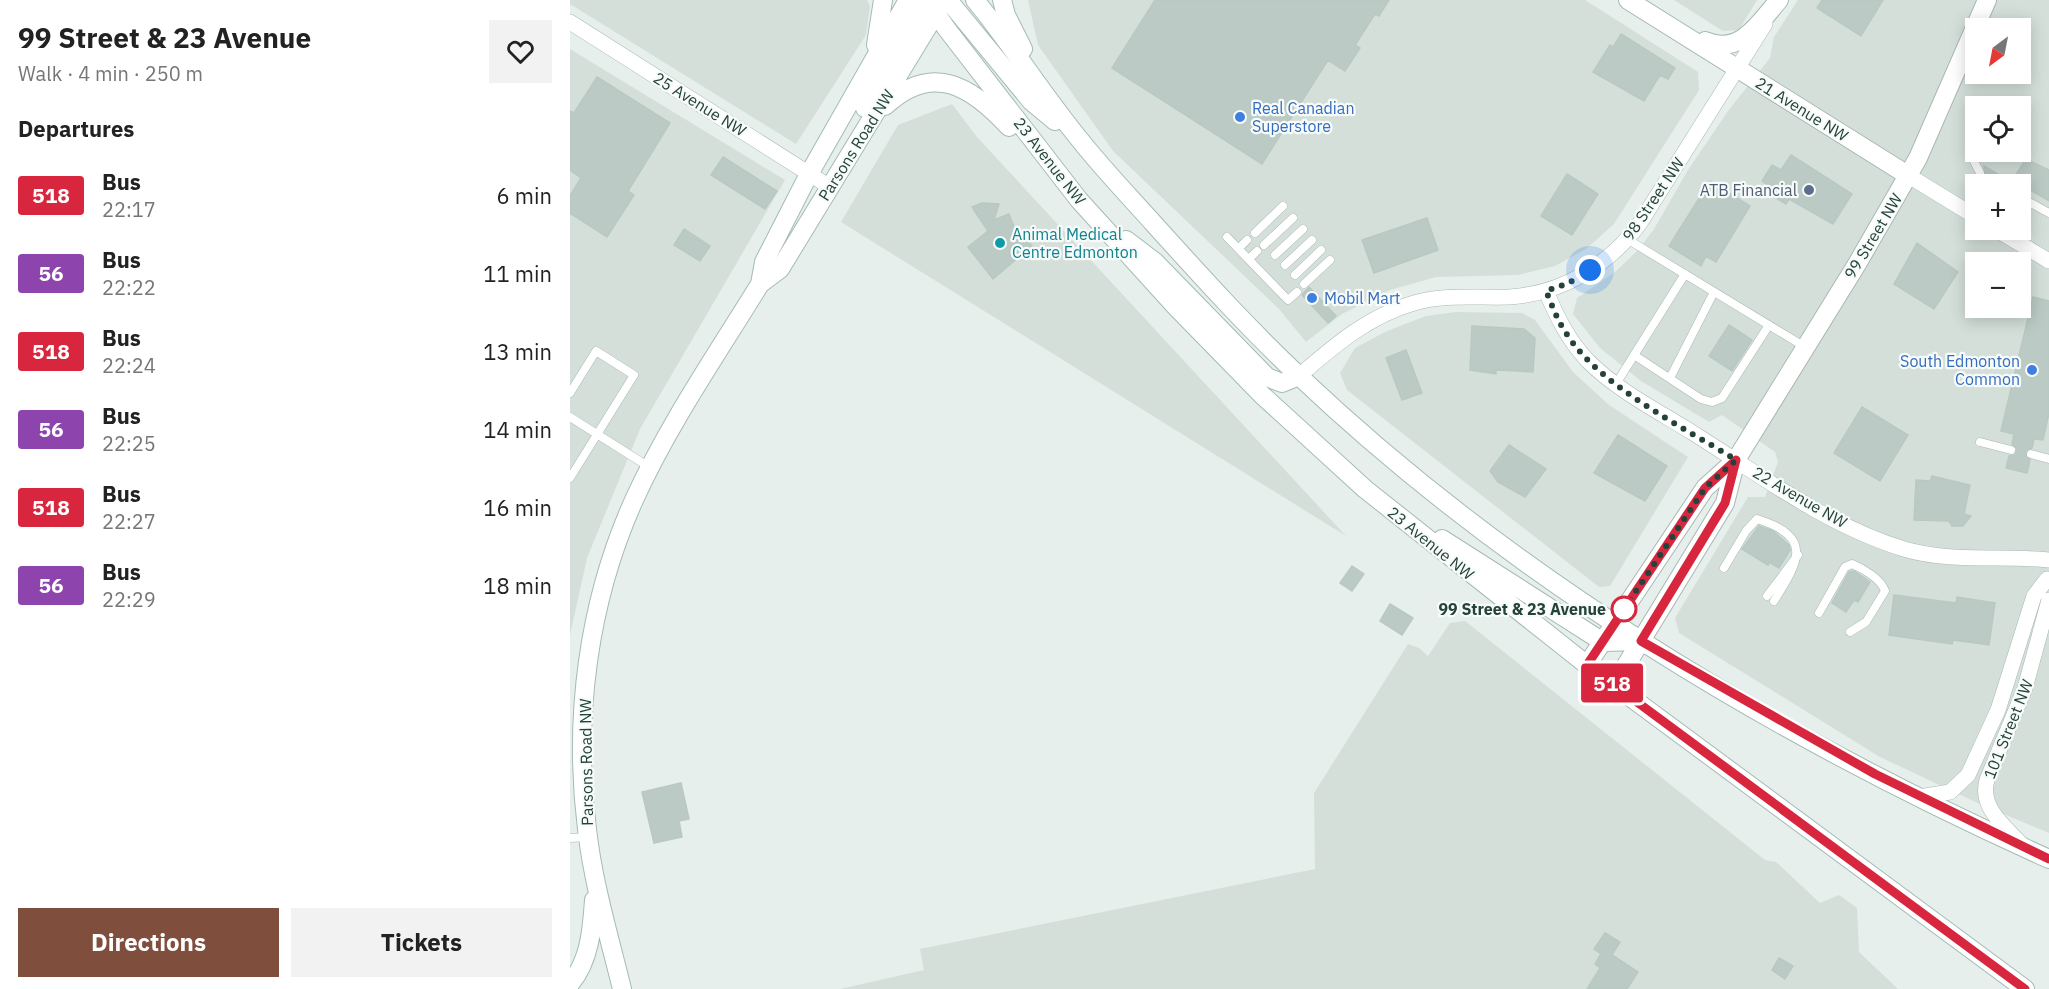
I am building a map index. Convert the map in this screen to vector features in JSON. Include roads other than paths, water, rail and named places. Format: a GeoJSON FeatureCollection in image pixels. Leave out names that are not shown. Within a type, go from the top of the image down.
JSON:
{"type":"FeatureCollection","features":[{"type":"Feature","properties":{"kind":"main road"},"geometry":{"type":"LineString","coordinates":[[844,113],[874,50],[883,0]]}},
{"type":"Feature","properties":{"kind":"main road","name":"Parsons Road NW"},"geometry":{"type":"LineString","coordinates":[[622,989],[595,880],[579,837],[576,737],[603,591],[623,526],[650,468],[760,284],[764,262],[809,174],[908,0]]}},
{"type":"Feature","properties":{"kind":"main road"},"geometry":{"type":"LineString","coordinates":[[975,0],[1082,143],[1210,285],[1299,376],[1450,506],[1547,578],[1641,641],[1822,745],[1919,797],[2049,859]]}},
{"type":"Feature","properties":{"kind":"main road"},"geometry":{"type":"LineString","coordinates":[[1002,0],[1012,28],[1053,106]]}},
{"type":"Feature","properties":{"kind":"main road","name":"21 Avenue NW"},"geometry":{"type":"LineString","coordinates":[[1628,0],[1909,176]]}},
{"type":"Feature","properties":{"kind":"main road"},"geometry":{"type":"LineString","coordinates":[[1662,21],[1707,43],[1724,47],[1746,36],[1780,0]]}},
{"type":"Feature","properties":{"kind":"main road","name":"99 Street NW"},"geometry":{"type":"LineString","coordinates":[[1587,665],[1705,488],[1736,460],[1807,348],[1909,176],[1987,0]]}},
{"type":"Feature","properties":{"kind":"main road"},"geometry":{"type":"LineString","coordinates":[[833,181],[850,134],[936,2],[1031,101],[1082,143]]}},
{"type":"Feature","properties":{"kind":"main road","name":"Parsons Road NW"},"geometry":{"type":"LineString","coordinates":[[760,284],[780,269],[858,144],[936,2]]}},
{"type":"Feature","properties":{"kind":"main road","name":"23 Avenue NW"},"geometry":{"type":"LineString","coordinates":[[936,2],[1079,200],[1093,216],[1176,307],[1262,395],[1365,489],[1587,665],[2025,989]]}},
{"type":"Feature","properties":{"kind":"main road"},"geometry":{"type":"LineString","coordinates":[[858,144],[884,107],[902,93],[929,83],[952,83],[968,90],[993,109],[1063,186],[1079,200]]}},
{"type":"Feature","properties":{"kind":"main road"},"geometry":{"type":"LineString","coordinates":[[1093,216],[1155,262],[1267,377],[1282,383],[1299,376]]}},
{"type":"Feature","properties":{"kind":"main road","name":"99 Street NW"},"geometry":{"type":"LineString","coordinates":[[1614,685],[1725,503],[1736,460]]}},
{"type":"Feature","properties":{"kind":"main road"},"geometry":{"type":"LineString","coordinates":[[1365,489],[1602,642],[1641,641]]}},
{"type":"Feature","properties":{"kind":"main road"},"geometry":{"type":"LineString","coordinates":[[570,984],[583,962],[589,943],[595,880]]}},
{"type":"Feature","properties":{"kind":"street","name":"98 Street NW"},"geometry":{"type":"LineString","coordinates":[[1299,376],[1349,334],[1405,306],[1446,297],[1510,297],[1546,291],[1569,283],[1590,270],[1628,239],[1640,223],[1780,0]]}},
{"type":"Feature","properties":{"kind":"street","name":"25 Avenue NW"},"geometry":{"type":"LineString","coordinates":[[570,22],[809,174],[833,181]]}},
{"type":"Feature","properties":{"kind":"street","name":"21 Avenue NW"},"geometry":{"type":"LineString","coordinates":[[1909,176],[1965,210]]}},
{"type":"Feature","properties":{"kind":"street"},"geometry":{"type":"LineString","coordinates":[[2014,240],[2049,261]]}},
{"type":"Feature","properties":{"kind":"street","name":"22 Avenue NW"},"geometry":{"type":"LineString","coordinates":[[1546,291],[1566,334],[1588,361],[1616,384],[1822,512],[1904,549],[1951,557],[2049,560]]}},
{"type":"Feature","properties":{"kind":"street","name":"101 Street NW"},"geometry":{"type":"LineString","coordinates":[[2024,847],[1990,809],[1984,792],[2025,688],[2049,599],[2048,574]]}},
{"type":"Feature","properties":{"kind":"street","name":"101 Street NW"},"geometry":{"type":"LineString","coordinates":[[1919,797],[1950,792],[1968,776],[1998,710],[2034,596],[2048,574]]}},
{"type":"Feature","properties":{"kind":"lane"},"geometry":{"type":"LineString","coordinates":[[1974,162],[1980,173]]}},
{"type":"Feature","properties":{"kind":"lane"},"geometry":{"type":"LineString","coordinates":[[2031,203],[2049,213]]}},
{"type":"Feature","properties":{"kind":"lane"},"geometry":{"type":"LineString","coordinates":[[1255,233],[1283,206]]}},
{"type":"Feature","properties":{"kind":"lane"},"geometry":{"type":"LineString","coordinates":[[1264,245],[1293,218]]}},
{"type":"Feature","properties":{"kind":"lane"},"geometry":{"type":"LineString","coordinates":[[1275,255],[1303,229]]}},
{"type":"Feature","properties":{"kind":"lane"},"geometry":{"type":"LineString","coordinates":[[1227,237],[1288,300],[1297,292]]}},
{"type":"Feature","properties":{"kind":"lane"},"geometry":{"type":"LineString","coordinates":[[1628,239],[1807,348]]}},
{"type":"Feature","properties":{"kind":"lane"},"geometry":{"type":"LineString","coordinates":[[1239,248],[1247,240]]}},
{"type":"Feature","properties":{"kind":"lane"},"geometry":{"type":"LineString","coordinates":[[1285,265],[1312,240]]}},
{"type":"Feature","properties":{"kind":"lane"},"geometry":{"type":"LineString","coordinates":[[1296,275],[1321,250]]}},
{"type":"Feature","properties":{"kind":"lane"},"geometry":{"type":"LineString","coordinates":[[1249,259],[1257,251]]}},
{"type":"Feature","properties":{"kind":"lane"},"geometry":{"type":"LineString","coordinates":[[1304,284],[1330,261]]}},
{"type":"Feature","properties":{"kind":"lane"},"geometry":{"type":"LineString","coordinates":[[1259,270],[1267,262]]}},
{"type":"Feature","properties":{"kind":"lane"},"geometry":{"type":"LineString","coordinates":[[1269,280],[1278,273]]}},
{"type":"Feature","properties":{"kind":"lane"},"geometry":{"type":"LineString","coordinates":[[1616,384],[1685,274]]}},
{"type":"Feature","properties":{"kind":"lane"},"geometry":{"type":"LineString","coordinates":[[1280,291],[1288,283]]}},
{"type":"Feature","properties":{"kind":"lane"},"geometry":{"type":"LineString","coordinates":[[1670,378],[1714,292]]}},
{"type":"Feature","properties":{"kind":"lane"},"geometry":{"type":"LineString","coordinates":[[1634,355],[1701,399],[1712,402],[1722,398],[1769,325]]}},
{"type":"Feature","properties":{"kind":"lane"},"geometry":{"type":"LineString","coordinates":[[570,393],[596,351],[634,375],[570,478]]}},
{"type":"Feature","properties":{"kind":"lane"},"geometry":{"type":"LineString","coordinates":[[570,417],[650,468]]}},
{"type":"Feature","properties":{"kind":"lane"},"geometry":{"type":"LineString","coordinates":[[1980,442],[2011,450]]}},
{"type":"Feature","properties":{"kind":"lane"},"geometry":{"type":"LineString","coordinates":[[2031,454],[2049,459]]}},
{"type":"Feature","properties":{"kind":"lane"},"geometry":{"type":"LineString","coordinates":[[1724,568],[1746,531],[1757,519],[1793,541],[1798,555],[1793,572],[1771,598]]}},
{"type":"Feature","properties":{"kind":"lane"},"geometry":{"type":"LineString","coordinates":[[1819,613],[1845,567],[1852,564],[1857,566],[1881,583],[1885,591],[1866,622],[1850,632]]}},
{"type":"Feature","properties":{"kind":"place","name":"Real Canadian Superstore"},"geometry":{"type":"Point","coordinates":[1240,117]}},
{"type":"Feature","properties":{"kind":"place","name":"ATB Financial"},"geometry":{"type":"Point","coordinates":[1809,190]}},
{"type":"Feature","properties":{"kind":"place","name":"Animal Medical Centre Edmonton"},"geometry":{"type":"Point","coordinates":[1000,243]}},
{"type":"Feature","properties":{"kind":"place","name":"Mobil Mart"},"geometry":{"type":"Point","coordinates":[1312,298]}},
{"type":"Feature","properties":{"kind":"place","name":"South Edmonton Common"},"geometry":{"type":"Point","coordinates":[2032,370]}},
{"type":"Feature","properties":{"kind":"place","name":"99 Street & 23 Avenue"},"geometry":{"type":"Point","coordinates":[1624,609]}}]}
